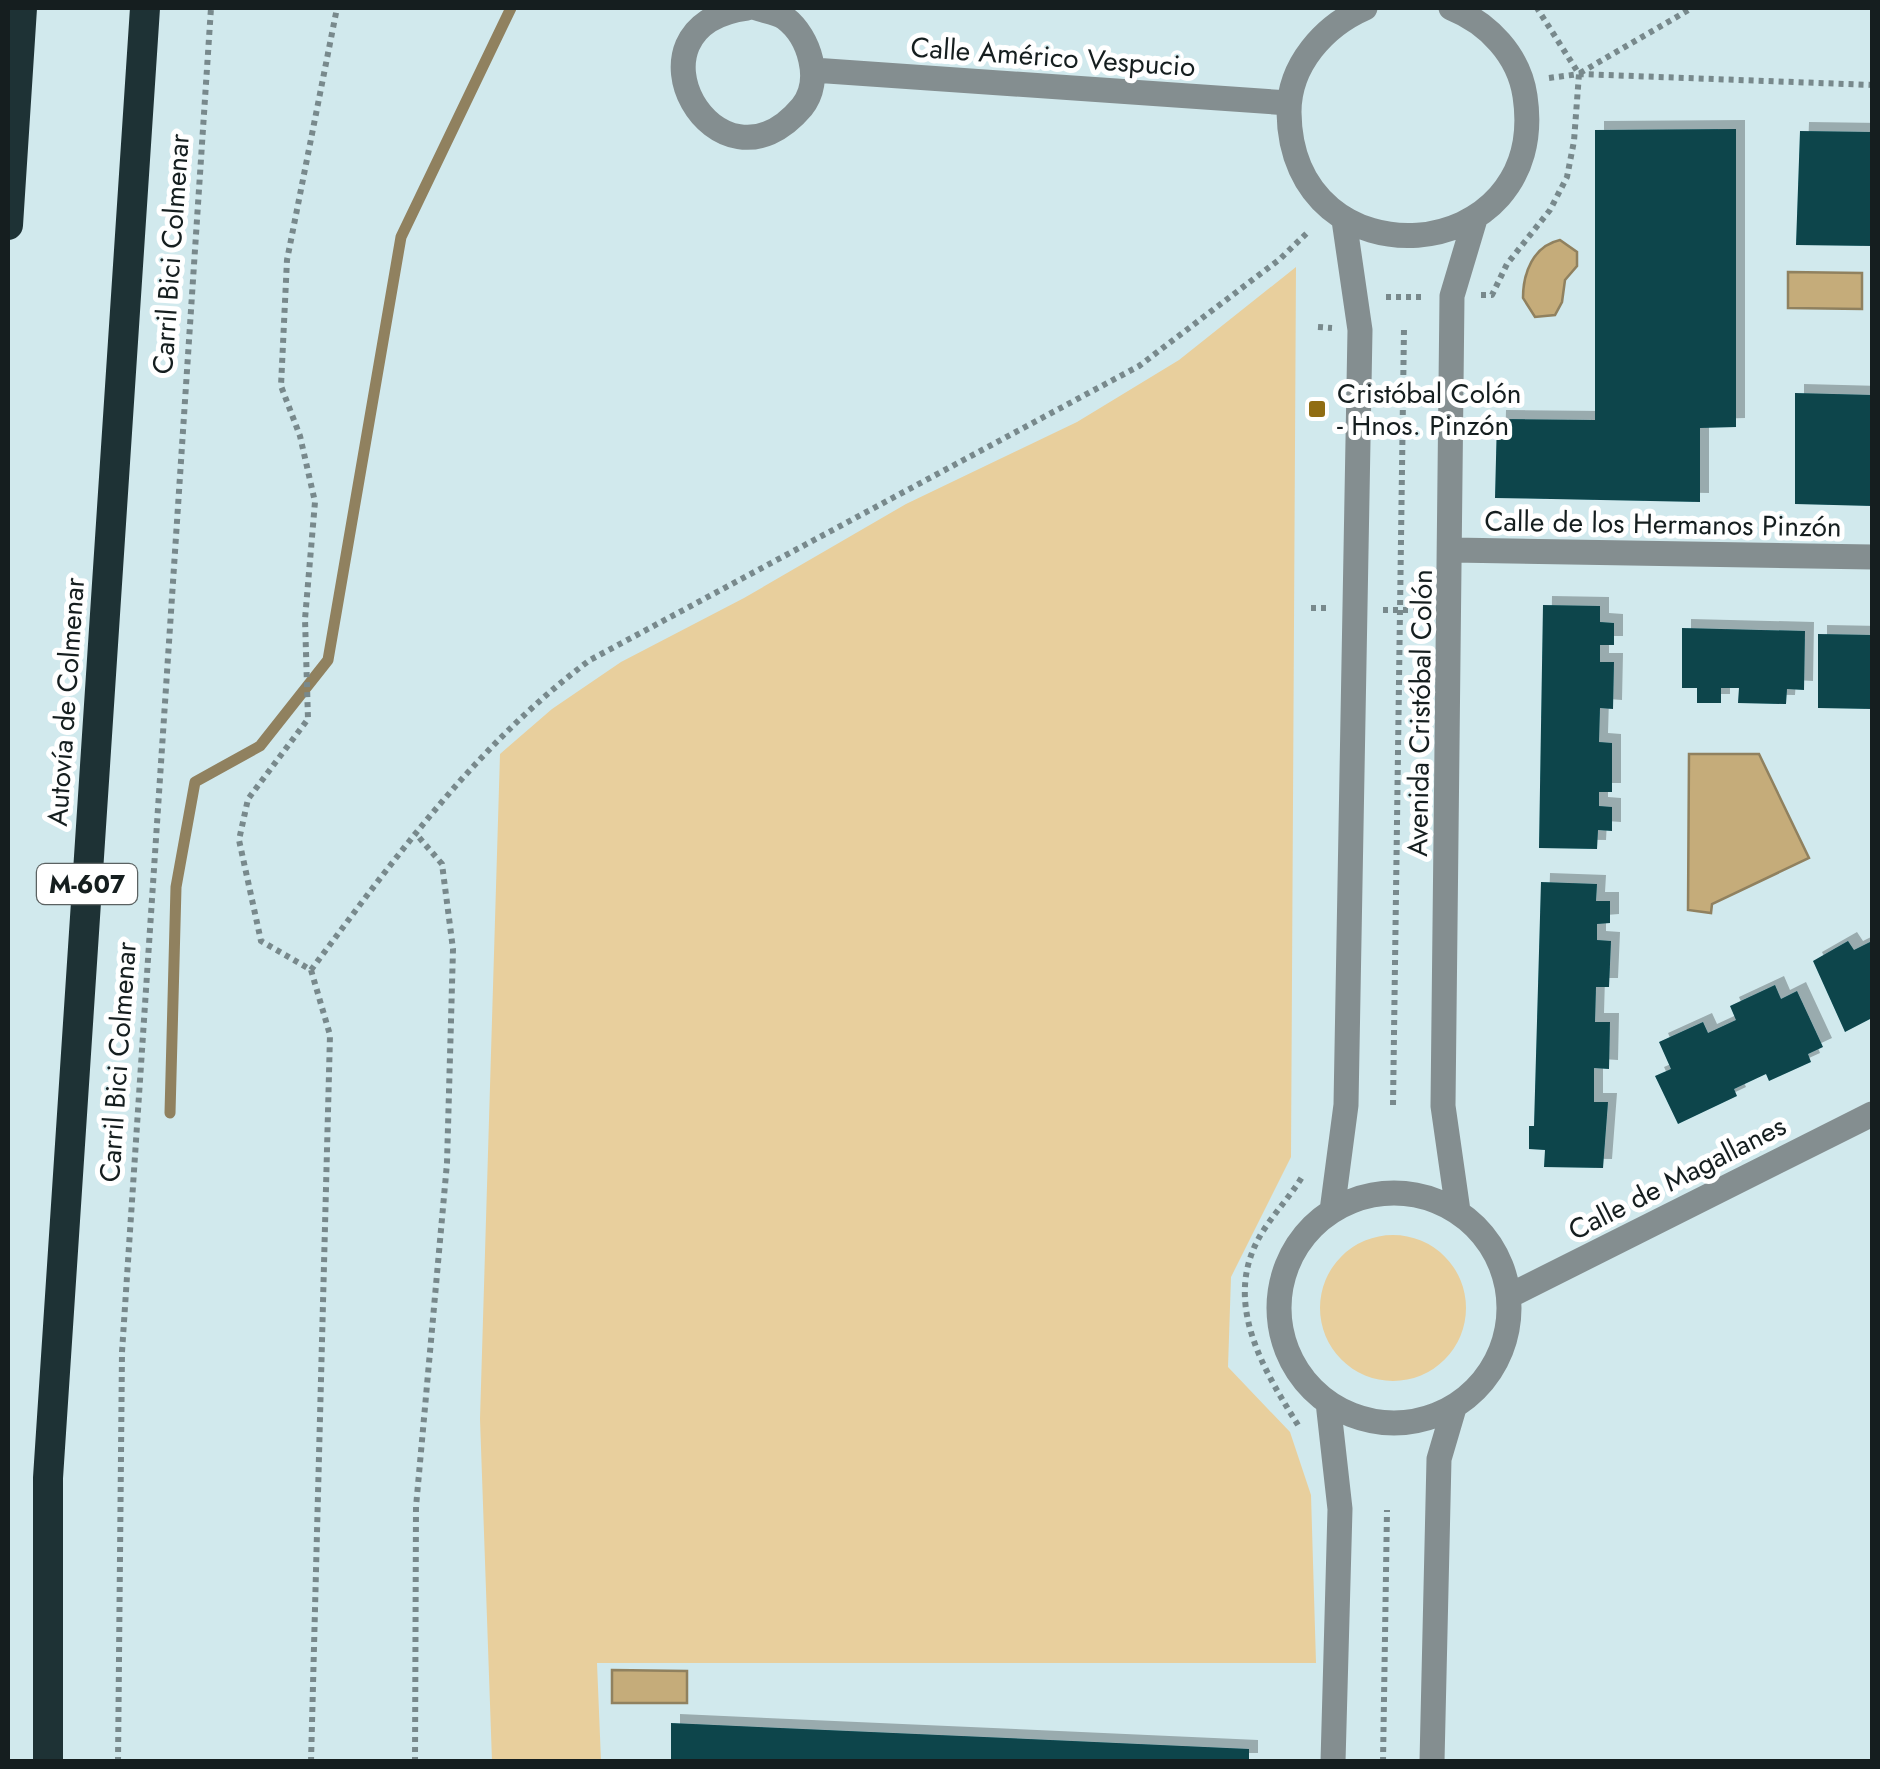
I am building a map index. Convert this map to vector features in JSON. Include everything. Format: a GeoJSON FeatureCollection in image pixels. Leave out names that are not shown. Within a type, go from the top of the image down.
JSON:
{"type":"FeatureCollection","features":[{"type":"Feature","properties":{"kind":"highway"},"geometry":{"type":"LineString","coordinates":[[8,225],[22,8]]}},
{"type":"Feature","properties":{"kind":"highway","name":"Autovía de Colmenar"},"geometry":{"type":"LineString","coordinates":[[48,1762],[48,1478],[145,8]]}},
{"type":"Feature","properties":{"kind":"street"},"geometry":{"type":"LineString","coordinates":[[747,8],[722,11],[697,30],[684,58],[684,89],[699,117],[726,134],[757,136],[786,125],[806,101],[813,70],[805,40],[784,16],[756,8]]}},
{"type":"Feature","properties":{"kind":"street"},"geometry":{"type":"LineString","coordinates":[[1352,11],[1318,40],[1299,70],[1289,104],[1290,137],[1300,170],[1318,198],[1338,215],[1376,234],[1410,238],[1444,234],[1475,219],[1504,192],[1522,158],[1529,120],[1523,82],[1492,33],[1462,10]]}},
{"type":"Feature","properties":{"kind":"street","name":"Calle Américo Vespucio"},"geometry":{"type":"LineString","coordinates":[[813,70],[1289,104]]}},
{"type":"Feature","properties":{"kind":"street"},"geometry":{"type":"LineString","coordinates":[[1332,1211],[1346,1105],[1360,330],[1338,215]]}},
{"type":"Feature","properties":{"kind":"street","name":"Avenida Cristóbal Colón"},"geometry":{"type":"LineString","coordinates":[[1458,1212],[1443,1106],[1453,550],[1452,296],[1475,219]]}},
{"type":"Feature","properties":{"kind":"street","name":"Calle de los Hermanos Pinzón"},"geometry":{"type":"LineString","coordinates":[[1453,550],[1872,557]]}},
{"type":"Feature","properties":{"kind":"street","name":"Calle de Magallanes"},"geometry":{"type":"LineString","coordinates":[[1510,1296],[1872,1114]]}},
{"type":"Feature","properties":{"kind":"street"},"geometry":{"type":"LineString","coordinates":[[1373,1194],[1417,1194],[1458,1212],[1484,1234],[1501,1264],[1510,1296],[1508,1329],[1498,1360],[1479,1387],[1454,1408],[1423,1420],[1390,1423],[1357,1417],[1328,1402],[1304,1380],[1288,1353],[1280,1321],[1280,1289],[1290,1258],[1308,1232],[1332,1211],[1373,1194]]}},
{"type":"Feature","properties":{"kind":"street"},"geometry":{"type":"LineString","coordinates":[[1328,1402],[1340,1509],[1333,1762]]}},
{"type":"Feature","properties":{"kind":"street"},"geometry":{"type":"LineString","coordinates":[[1432,1762],[1439,1459],[1454,1408]]}},
{"type":"Feature","properties":{"kind":"path","name":"Carril Bici Colmenar"},"geometry":{"type":"LineString","coordinates":[[118,1762],[122,1352],[211,8]]}},
{"type":"Feature","properties":{"kind":"path"},"geometry":{"type":"LineString","coordinates":[[311,1762],[330,1035],[311,970],[261,941],[240,840],[248,799],[308,719],[305,619],[315,502],[300,436],[281,386],[288,260],[337,8]]}},
{"type":"Feature","properties":{"kind":"path"},"geometry":{"type":"LineString","coordinates":[[1382,313],[1382,297],[1492,295],[1507,264],[1550,210],[1567,177],[1579,74],[1537,8]]}},
{"type":"Feature","properties":{"kind":"path"},"geometry":{"type":"LineString","coordinates":[[1579,74],[1692,8]]}},
{"type":"Feature","properties":{"kind":"path"},"geometry":{"type":"LineString","coordinates":[[1523,82],[1579,74],[1872,85]]}},
{"type":"Feature","properties":{"kind":"path"},"geometry":{"type":"LineString","coordinates":[[311,970],[470,766],[531,704],[590,660],[1139,366],[1338,215]]}},
{"type":"Feature","properties":{"kind":"path"},"geometry":{"type":"LineString","coordinates":[[1394,1105],[1404,328]]}},
{"type":"Feature","properties":{"kind":"path"},"geometry":{"type":"LineString","coordinates":[[1379,630],[1380,591]]}},
{"type":"Feature","properties":{"kind":"path"},"geometry":{"type":"LineString","coordinates":[[415,1762],[416,1507],[448,1163],[453,949],[442,864],[416,834]]}},
{"type":"Feature","properties":{"kind":"path"},"geometry":{"type":"LineString","coordinates":[[1302,1436],[1265,1373],[1246,1329],[1248,1272],[1262,1230],[1309,1166]]}},
{"type":"Feature","properties":{"kind":"path"},"geometry":{"type":"LineString","coordinates":[[1382,1762],[1387,1510]]}},
{"type":"Feature","properties":{"kind":"shaded area"},"geometry":{"type":"Polygon","coordinates":[[[1560,240],[1577,252],[1577,266],[1565,280],[1562,302],[1555,315],[1535,317],[1523,298],[1525,279],[1536,254],[1560,240]]]}},
{"type":"Feature","properties":{"kind":"shaded area"},"geometry":{"type":"Polygon","coordinates":[[[1296,267],[1291,1157],[1231,1277],[1228,1367],[1290,1432],[1311,1495],[1316,1663],[597,1663],[601,1761],[492,1761],[480,1419],[500,754],[552,709],[621,662],[744,598],[906,504],[1077,422],[1179,360],[1296,267]]]}},
{"type":"Feature","properties":{"kind":"shaded area"},"geometry":{"type":"Polygon","coordinates":[[[1788,272],[1862,273],[1862,309],[1788,308],[1788,272]]]}},
{"type":"Feature","properties":{"kind":"shaded area"},"geometry":{"type":"Polygon","coordinates":[[[1689,754],[1759,754],[1809,858],[1712,904],[1711,913],[1688,910],[1689,754]]]}},
{"type":"Feature","properties":{"kind":"shaded area"},"geometry":{"type":"Polygon","coordinates":[[[1393,1235],[1421,1240],[1445,1256],[1461,1280],[1466,1308],[1461,1336],[1445,1360],[1421,1376],[1393,1381],[1365,1376],[1341,1360],[1325,1336],[1320,1308],[1325,1280],[1341,1256],[1365,1240],[1393,1235]]]}},
{"type":"Feature","properties":{"kind":"shaded area"},"geometry":{"type":"Polygon","coordinates":[[[612,1670],[687,1671],[687,1703],[612,1703],[612,1670]]]}},
{"type":"Feature","properties":{"kind":"building"},"geometry":{"type":"Polygon","coordinates":[[[1736,129],[1736,427],[1700,428],[1700,502],[1495,498],[1497,419],[1595,420],[1595,130],[1736,129]]]}},
{"type":"Feature","properties":{"kind":"building"},"geometry":{"type":"Polygon","coordinates":[[[1800,131],[1872,132],[1872,246],[1796,245],[1800,131]]]}},
{"type":"Feature","properties":{"kind":"building"},"geometry":{"type":"Polygon","coordinates":[[[1795,393],[1872,395],[1872,506],[1795,504],[1795,393]]]}},
{"type":"Feature","properties":{"kind":"building"},"geometry":{"type":"Polygon","coordinates":[[[1543,605],[1600,606],[1600,622],[1614,623],[1614,645],[1600,645],[1600,662],[1614,662],[1613,709],[1600,708],[1599,742],[1612,743],[1612,792],[1599,792],[1599,806],[1612,807],[1612,831],[1598,830],[1597,849],[1539,848],[1543,605]]]}},
{"type":"Feature","properties":{"kind":"building"},"geometry":{"type":"Polygon","coordinates":[[[1682,628],[1805,631],[1804,690],[1787,689],[1786,704],[1738,703],[1739,688],[1721,688],[1721,703],[1697,703],[1697,688],[1682,688],[1682,628]]]}},
{"type":"Feature","properties":{"kind":"building"},"geometry":{"type":"Polygon","coordinates":[[[1818,634],[1872,635],[1872,709],[1818,708],[1818,634]]]}},
{"type":"Feature","properties":{"kind":"building"},"geometry":{"type":"Polygon","coordinates":[[[1541,882],[1597,884],[1596,901],[1610,901],[1610,923],[1597,924],[1597,940],[1611,941],[1609,987],[1596,987],[1595,1022],[1610,1022],[1609,1069],[1594,1068],[1594,1102],[1608,1102],[1603,1168],[1544,1167],[1545,1150],[1529,1149],[1529,1126],[1534,1126],[1541,882]]]}},
{"type":"Feature","properties":{"kind":"building"},"geometry":{"type":"Polygon","coordinates":[[[1848,941],[1854,950],[1872,941],[1872,1018],[1845,1032],[1813,961],[1848,941]]]}},
{"type":"Feature","properties":{"kind":"building"},"geometry":{"type":"Polygon","coordinates":[[[1775,985],[1781,999],[1797,991],[1823,1047],[1808,1054],[1811,1062],[1769,1081],[1766,1074],[1734,1089],[1737,1096],[1678,1124],[1655,1076],[1671,1069],[1659,1042],[1703,1022],[1708,1033],[1736,1020],[1730,1006],[1775,985]]]}},
{"type":"Feature","properties":{"kind":"building"},"geometry":{"type":"Polygon","coordinates":[[[671,1723],[1249,1749],[1249,1762],[671,1762],[671,1723]]]}},
{"type":"Feature","properties":{"kind":"waterway"},"geometry":{"type":"LineString","coordinates":[[170,1113],[176,887],[195,782],[260,746],[328,660],[401,237],[511,8]]}},
{"type":"Feature","properties":{"kind":"place","name":"Cristóbal Colón - Hnos. Pinzón"},"geometry":{"type":"Point","coordinates":[1317,409]}}]}
